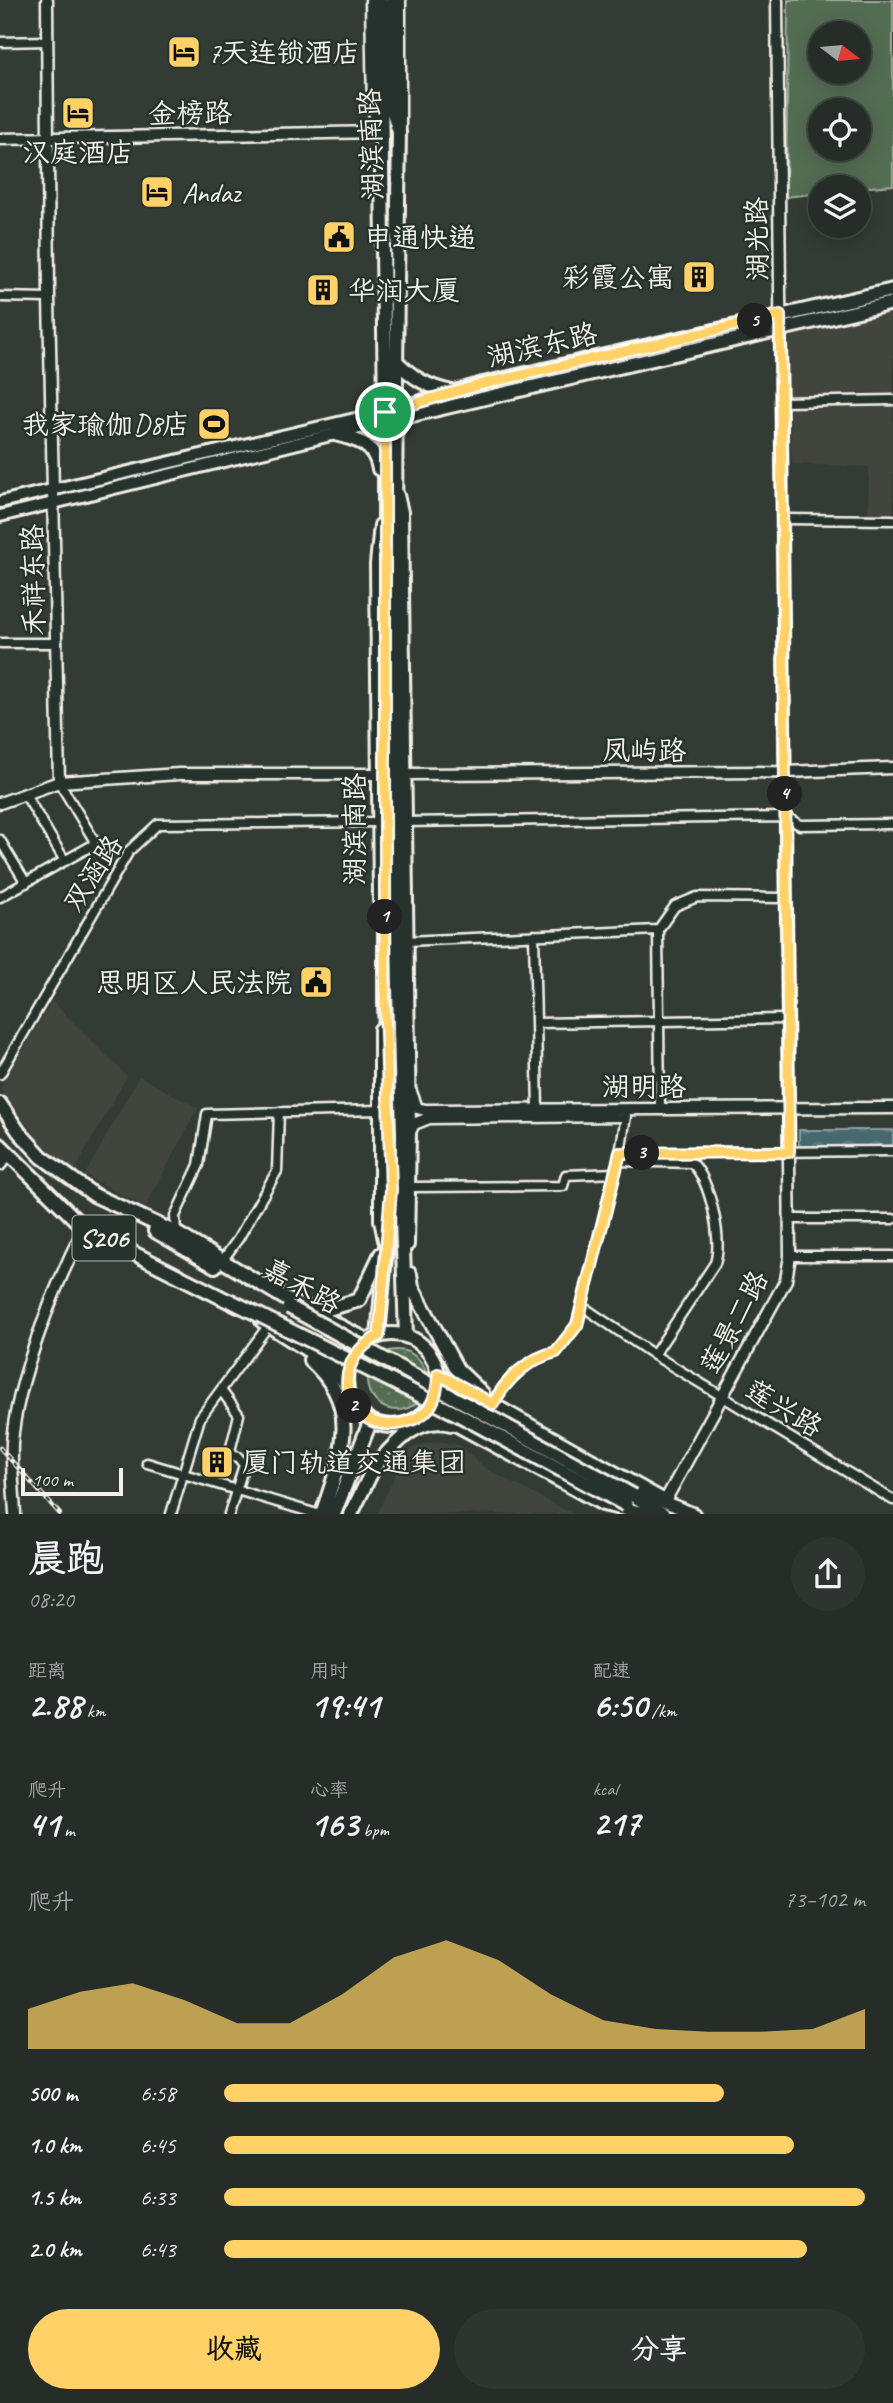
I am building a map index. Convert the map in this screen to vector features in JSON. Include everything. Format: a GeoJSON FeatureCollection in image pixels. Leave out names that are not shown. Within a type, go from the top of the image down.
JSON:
{"type":"FeatureCollection","features":[{"type":"Feature","properties":{"kind":"main road","name":"湖滨南路"},"geometry":{"type":"LineString","coordinates":[[380,0],[380,132],[394,476],[391,822],[406,1336]]}},
{"type":"Feature","properties":{"kind":"main road","name":"湖滨南路"},"geometry":{"type":"LineString","coordinates":[[374,1339],[391,1190],[385,1003],[391,774],[383,498],[395,360],[400,132],[392,108],[392,0]]}},
{"type":"Feature","properties":{"kind":"main road","name":"湖滨东路"},"geometry":{"type":"LineString","coordinates":[[0,502],[390,416],[781,322],[893,290]]}},
{"type":"Feature","properties":{"kind":"main road","name":"湖滨东路"},"geometry":{"type":"LineString","coordinates":[[0,516],[335,434],[483,384],[781,322],[893,303]]}},
{"type":"Feature","properties":{"kind":"main road"},"geometry":{"type":"LineString","coordinates":[[395,360],[412,378],[434,388],[453,392],[483,384]]}},
{"type":"Feature","properties":{"kind":"main road"},"geometry":{"type":"LineString","coordinates":[[335,434],[362,441],[378,460],[383,498]]}},
{"type":"Feature","properties":{"kind":"main road","name":"湖滨南路"},"geometry":{"type":"LineString","coordinates":[[385,1244],[380,1220],[381,1110],[391,822]]}},
{"type":"Feature","properties":{"kind":"main road"},"geometry":{"type":"LineString","coordinates":[[391,822],[406,941],[410,1188],[404,1296]]}},
{"type":"Feature","properties":{"kind":"main road","name":"S206"},"geometry":{"type":"LineString","coordinates":[[0,1104],[19,1132],[42,1157],[103,1199],[176,1233],[287,1303],[374,1339]]}},
{"type":"Feature","properties":{"kind":"main road","name":"S206"},"geometry":{"type":"LineString","coordinates":[[3,1155],[84,1228],[229,1300],[332,1366],[346,1384]]}},
{"type":"Feature","properties":{"kind":"main road","name":"嘉禾路"},"geometry":{"type":"LineString","coordinates":[[103,1199],[181,1247],[287,1303],[630,1500],[646,1514]]}},
{"type":"Feature","properties":{"kind":"main road"},"geometry":{"type":"LineString","coordinates":[[287,1303],[315,1309],[347,1305],[359,1300],[385,1244]]}},
{"type":"Feature","properties":{"kind":"main road"},"geometry":{"type":"LineString","coordinates":[[407,1262],[412,1287],[457,1369],[493,1404]]}},
{"type":"Feature","properties":{"kind":"main road","name":"嘉禾路"},"geometry":{"type":"LineString","coordinates":[[229,1300],[630,1500],[663,1505]]}},
{"type":"Feature","properties":{"kind":"main road"},"geometry":{"type":"LineString","coordinates":[[270,1327],[321,1369],[340,1402],[345,1428],[341,1458],[320,1514]]}},
{"type":"Feature","properties":{"kind":"main road"},"geometry":{"type":"LineString","coordinates":[[406,1336],[422,1343],[438,1374],[438,1386],[428,1409],[421,1417],[400,1426],[370,1422],[356,1408],[346,1384],[348,1368],[354,1354],[374,1339],[406,1336]]}},
{"type":"Feature","properties":{"kind":"main road"},"geometry":{"type":"LineString","coordinates":[[438,1374],[663,1505],[694,1514]]}},
{"type":"Feature","properties":{"kind":"main road","name":"S206"},"geometry":{"type":"LineString","coordinates":[[428,1409],[603,1504],[646,1514]]}},
{"type":"Feature","properties":{"kind":"main road"},"geometry":{"type":"LineString","coordinates":[[334,1514],[370,1422]]}},
{"type":"Feature","properties":{"kind":"main road"},"geometry":{"type":"LineString","coordinates":[[374,1467],[401,1437],[413,1429],[443,1422],[464,1429]]}},
{"type":"Feature","properties":{"kind":"main road"},"geometry":{"type":"LineString","coordinates":[[352,1514],[374,1467],[400,1426]]}},
{"type":"Feature","properties":{"kind":"street","name":"禾祥东路"},"geometry":{"type":"LineString","coordinates":[[47,0],[49,298],[59,782]]}},
{"type":"Feature","properties":{"kind":"street"},"geometry":{"type":"LineString","coordinates":[[372,0],[373,108],[380,132]]}},
{"type":"Feature","properties":{"kind":"street"},"geometry":{"type":"LineString","coordinates":[[400,0],[400,132]]}},
{"type":"Feature","properties":{"kind":"street","name":"湖光路"},"geometry":{"type":"LineString","coordinates":[[777,0],[789,1111]]}},
{"type":"Feature","properties":{"kind":"street"},"geometry":{"type":"LineString","coordinates":[[0,41],[47,41]]}},
{"type":"Feature","properties":{"kind":"street","name":"金榜路"},"geometry":{"type":"LineString","coordinates":[[0,139],[380,132]]}},
{"type":"Feature","properties":{"kind":"street"},"geometry":{"type":"LineString","coordinates":[[0,298],[49,298]]}},
{"type":"Feature","properties":{"kind":"street"},"geometry":{"type":"LineString","coordinates":[[781,402],[893,400]]}},
{"type":"Feature","properties":{"kind":"street"},"geometry":{"type":"LineString","coordinates":[[783,519],[893,520]]}},
{"type":"Feature","properties":{"kind":"street"},"geometry":{"type":"LineString","coordinates":[[0,643],[57,643]]}},
{"type":"Feature","properties":{"kind":"street","name":"凤屿路"},"geometry":{"type":"LineString","coordinates":[[0,803],[59,782],[178,774],[785,772],[893,768]]}},
{"type":"Feature","properties":{"kind":"street"},"geometry":{"type":"LineString","coordinates":[[0,897],[93,845],[94,840],[59,782]]}},
{"type":"Feature","properties":{"kind":"street"},"geometry":{"type":"LineString","coordinates":[[25,794],[65,860]]}},
{"type":"Feature","properties":{"kind":"street","name":"双涵路"},"geometry":{"type":"LineString","coordinates":[[0,1074],[129,851],[158,824],[786,817],[800,825],[893,824]]}},
{"type":"Feature","properties":{"kind":"street"},"geometry":{"type":"LineString","coordinates":[[0,840],[26,883]]}},
{"type":"Feature","properties":{"kind":"street"},"geometry":{"type":"LineString","coordinates":[[660,1109],[657,930],[676,906],[696,897],[786,898]]}},
{"type":"Feature","properties":{"kind":"street"},"geometry":{"type":"LineString","coordinates":[[406,941],[657,930]]}},
{"type":"Feature","properties":{"kind":"street"},"geometry":{"type":"LineString","coordinates":[[534,935],[538,1109]]}},
{"type":"Feature","properties":{"kind":"street"},"geometry":{"type":"LineString","coordinates":[[536,1023],[788,1019]]}},
{"type":"Feature","properties":{"kind":"street","name":"湖明路"},"geometry":{"type":"LineString","coordinates":[[410,1087],[417,1108],[425,1110],[660,1109],[893,1114]]}},
{"type":"Feature","properties":{"kind":"street","name":"湖明路"},"geometry":{"type":"LineString","coordinates":[[410,1132],[414,1124],[429,1118],[626,1116],[893,1108]]}},
{"type":"Feature","properties":{"kind":"street"},"geometry":{"type":"LineString","coordinates":[[176,1233],[175,1216],[199,1165],[207,1114],[381,1110]]}},
{"type":"Feature","properties":{"kind":"street","name":"莲景二路"},"geometry":{"type":"LineString","coordinates":[[663,1505],[720,1396],[786,1280],[790,1256],[789,1111]]}},
{"type":"Feature","properties":{"kind":"street"},"geometry":{"type":"LineString","coordinates":[[222,1261],[238,1239],[277,1171],[279,1112]]}},
{"type":"Feature","properties":{"kind":"street"},"geometry":{"type":"LineString","coordinates":[[493,1404],[502,1386],[538,1356],[556,1352],[577,1325],[619,1157],[626,1116]]}},
{"type":"Feature","properties":{"kind":"street"},"geometry":{"type":"LineString","coordinates":[[619,1157],[893,1151]]}},
{"type":"Feature","properties":{"kind":"street"},"geometry":{"type":"LineString","coordinates":[[619,1157],[692,1163],[699,1169],[716,1221],[720,1249],[715,1263],[654,1355]]}},
{"type":"Feature","properties":{"kind":"street"},"geometry":{"type":"LineString","coordinates":[[410,1188],[563,1186],[566,1175],[615,1173]]}},
{"type":"Feature","properties":{"kind":"street"},"geometry":{"type":"LineString","coordinates":[[789,1219],[893,1219]]}},
{"type":"Feature","properties":{"kind":"street"},"geometry":{"type":"LineString","coordinates":[[15,1514],[12,1445],[22,1392],[63,1269],[84,1228]]}},
{"type":"Feature","properties":{"kind":"street"},"geometry":{"type":"LineString","coordinates":[[790,1256],[893,1256]]}},
{"type":"Feature","properties":{"kind":"street","name":"莲兴路"},"geometry":{"type":"LineString","coordinates":[[582,1306],[654,1355],[893,1500]]}},
{"type":"Feature","properties":{"kind":"street"},"geometry":{"type":"LineString","coordinates":[[171,1514],[200,1418],[270,1327]]}},
{"type":"Feature","properties":{"kind":"street"},"geometry":{"type":"LineString","coordinates":[[221,1390],[239,1415],[229,1455],[238,1457],[244,1465],[229,1514]]}},
{"type":"Feature","properties":{"kind":"street"},"geometry":{"type":"LineString","coordinates":[[147,1463],[320,1514]]}},
{"type":"Feature","properties":{"kind":"shaded area"},"geometry":{"type":"Polygon","coordinates":[[[893,311],[893,393],[786,397],[787,346],[792,336],[893,311]]]}},
{"type":"Feature","properties":{"kind":"shaded area"},"geometry":{"type":"Polygon","coordinates":[[[893,405],[893,514],[868,515],[869,467],[792,464],[790,406],[893,405]]]}},
{"type":"Feature","properties":{"kind":"shaded area"},"geometry":{"type":"Polygon","coordinates":[[[52,1001],[127,1076],[74,1172],[40,1142],[0,1089],[52,1001]]]}},
{"type":"Feature","properties":{"kind":"shaded area"},"geometry":{"type":"Polygon","coordinates":[[[139,1076],[198,1108],[145,1207],[85,1175],[139,1076]]]}},
{"type":"Feature","properties":{"kind":"shaded area"},"geometry":{"type":"Polygon","coordinates":[[[438,1441],[459,1445],[488,1470],[573,1514],[377,1514],[399,1467],[413,1447],[438,1441]]]}},
{"type":"Feature","properties":{"kind":"green space"},"geometry":{"type":"Polygon","coordinates":[[[788,0],[893,0],[893,185],[871,187],[871,175],[808,175],[808,194],[786,197],[788,0]]]}},
{"type":"Feature","properties":{"kind":"green space"},"geometry":{"type":"Polygon","coordinates":[[[397,1350],[418,1359],[427,1380],[418,1401],[397,1410],[376,1401],[367,1380],[376,1359],[397,1350]]]}},
{"type":"Feature","properties":{"kind":"water"},"geometry":{"type":"Polygon","coordinates":[[[799,1130],[893,1130],[893,1147],[799,1147],[799,1130]]]}},
{"type":"Feature","properties":{"kind":"railway"},"geometry":{"type":"LineString","coordinates":[[0,1448],[60,1514]]}},
{"type":"Feature","properties":{"kind":"place","name":"7天连锁酒店"},"geometry":{"type":"Point","coordinates":[184,52]}},
{"type":"Feature","properties":{"kind":"place","name":"汉庭酒店"},"geometry":{"type":"Point","coordinates":[78,113]}},
{"type":"Feature","properties":{"kind":"place","name":"Andaz"},"geometry":{"type":"Point","coordinates":[157,192]}},
{"type":"Feature","properties":{"kind":"place","name":"申通快递"},"geometry":{"type":"Point","coordinates":[339,237]}},
{"type":"Feature","properties":{"kind":"place","name":"彩霞公寓"},"geometry":{"type":"Point","coordinates":[699,277]}},
{"type":"Feature","properties":{"kind":"place","name":"华润大厦"},"geometry":{"type":"Point","coordinates":[323,290]}},
{"type":"Feature","properties":{"kind":"place","name":"我家瑜伽D8店"},"geometry":{"type":"Point","coordinates":[214,424]}},
{"type":"Feature","properties":{"kind":"place","name":"思明区人民法院"},"geometry":{"type":"Point","coordinates":[316,982]}},
{"type":"Feature","properties":{"kind":"place","name":"厦门轨道交通集团"},"geometry":{"type":"Point","coordinates":[217,1462]}},
{"type":"Feature","properties":{"kind":"route"},"geometry":{"type":"LineString","coordinates":[[780,315],[789,1152],[620,1153],[577,1325],[556,1352],[538,1356],[502,1386],[493,1404],[438,1374],[435,1398],[428,1409],[421,1417],[400,1426],[370,1422],[349,1397],[346,1384],[348,1368],[354,1354],[365,1343],[379,1336],[391,1190],[385,1003],[385,412],[483,384],[780,315]]}}]}
